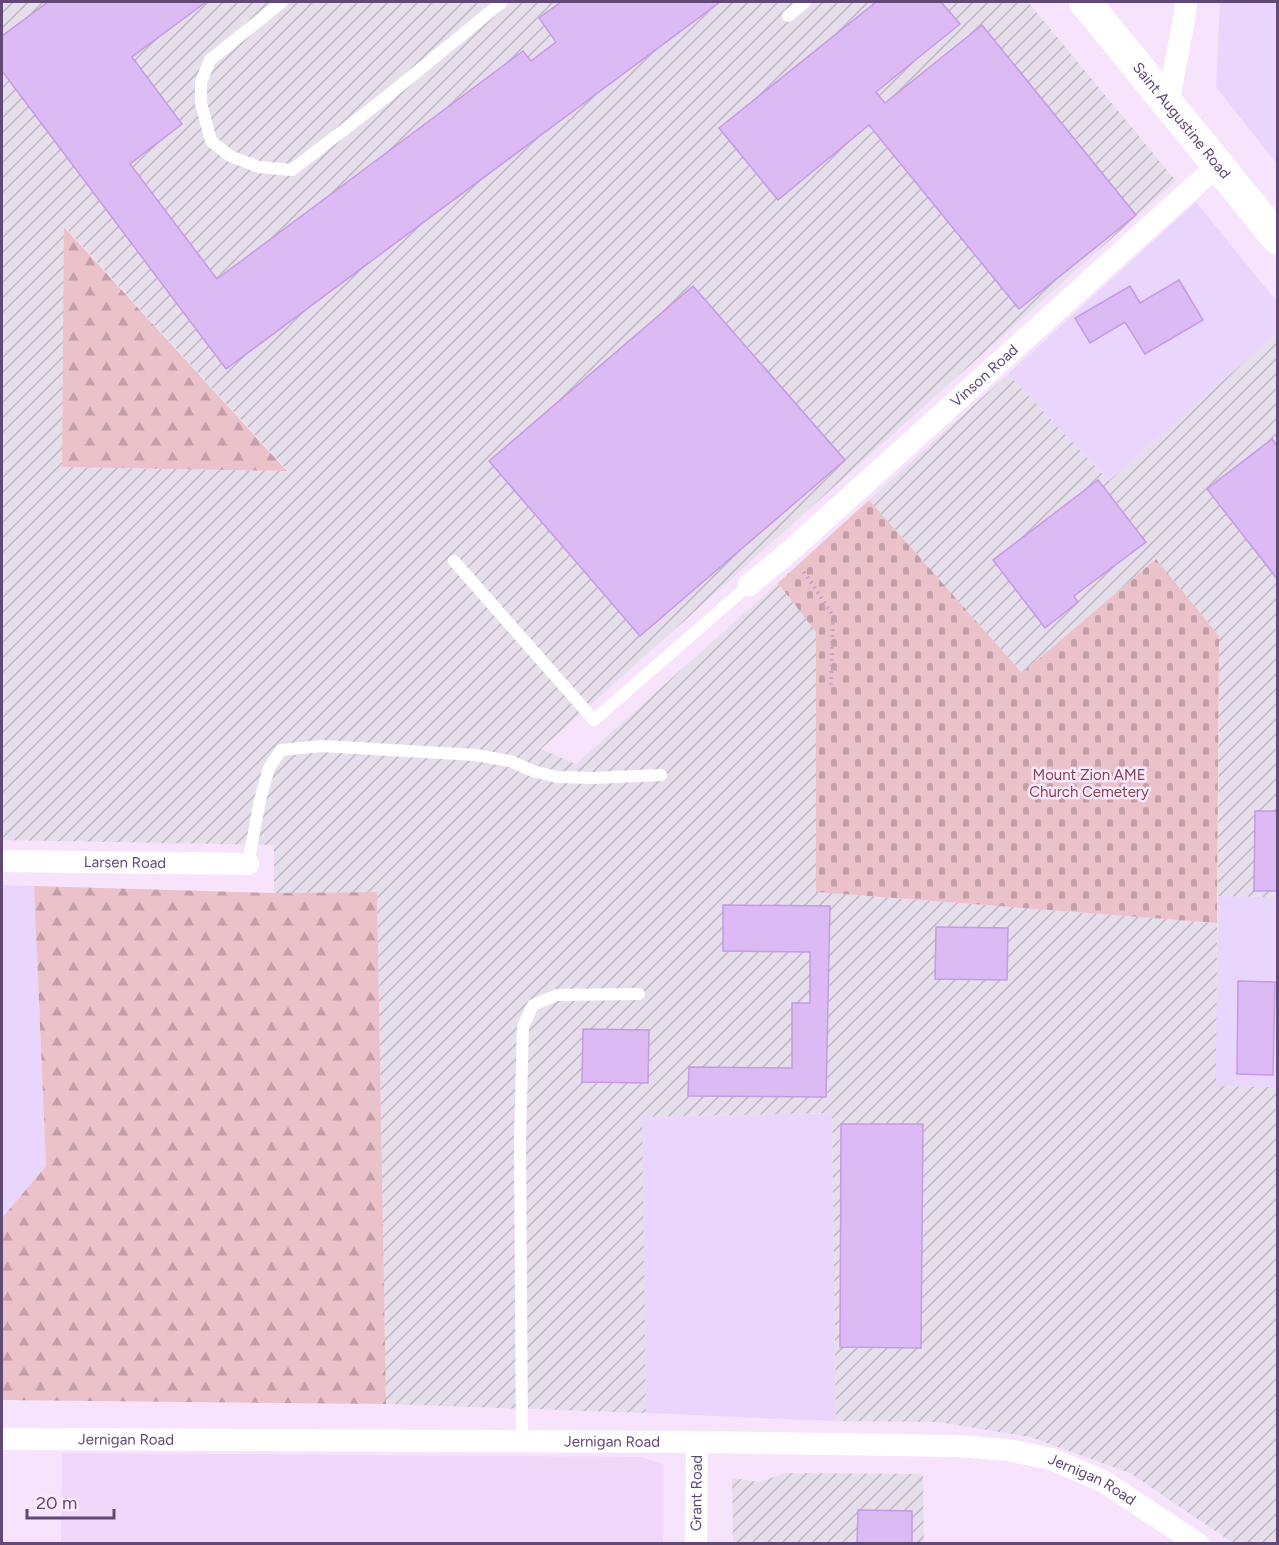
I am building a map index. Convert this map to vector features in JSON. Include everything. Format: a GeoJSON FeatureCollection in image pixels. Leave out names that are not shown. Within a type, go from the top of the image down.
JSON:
{"type":"FeatureCollection","features":[{"type":"Feature","properties":{"kind":"main road","name":"Saint Augustine Road"},"geometry":{"type":"LineString","coordinates":[[1085,2],[1278,239]]}},
{"type":"Feature","properties":{"kind":"street"},"geometry":{"type":"LineString","coordinates":[[1168,104],[1186,2]]}},
{"type":"Feature","properties":{"kind":"street","name":"Vinson Road"},"geometry":{"type":"LineString","coordinates":[[749,585],[790,552],[1218,165]]}},
{"type":"Feature","properties":{"kind":"street","name":"Larsen Road"},"geometry":{"type":"LineString","coordinates":[[2,861],[248,864]]}},
{"type":"Feature","properties":{"kind":"street","name":"Jernigan Road"},"geometry":{"type":"LineString","coordinates":[[2,1439],[522,1440],[958,1446],[1008,1450],[1051,1459],[1103,1481],[1198,1544]]}},
{"type":"Feature","properties":{"kind":"street","name":"Grant Road"},"geometry":{"type":"LineString","coordinates":[[696,1544],[697,1442]]}},
{"type":"Feature","properties":{"kind":"lane"},"geometry":{"type":"LineString","coordinates":[[282,2],[210,60],[201,82],[201,103],[211,141],[230,156],[259,167],[292,170],[385,98],[502,2]]}},
{"type":"Feature","properties":{"kind":"lane"},"geometry":{"type":"LineString","coordinates":[[788,16],[805,2]]}},
{"type":"Feature","properties":{"kind":"lane"},"geometry":{"type":"LineString","coordinates":[[454,561],[594,720],[749,585]]}},
{"type":"Feature","properties":{"kind":"lane"},"geometry":{"type":"LineString","coordinates":[[248,864],[260,800],[269,768],[281,750],[322,746],[476,755],[510,761],[532,771],[558,777],[661,775]]}},
{"type":"Feature","properties":{"kind":"lane"},"geometry":{"type":"LineString","coordinates":[[522,1440],[520,1140],[523,1026],[533,1005],[557,995],[639,994]]}},
{"type":"Feature","properties":{"kind":"path"},"geometry":{"type":"LineString","coordinates":[[790,552],[833,615],[831,687]]}},
{"type":"Feature","properties":{"kind":"shaded area"},"geometry":{"type":"Polygon","coordinates":[[[2,2],[1028,2],[1176,181],[541,749],[576,764],[778,583],[816,631],[817,892],[1217,923],[1216,1086],[1277,1087],[1277,1543],[1233,1543],[1130,1473],[1030,1437],[938,1422],[836,1421],[832,1113],[642,1117],[646,1413],[386,1404],[377,892],[274,893],[274,845],[2,840],[2,2]],[[65,227],[62,467],[287,470],[65,227]]]}},
{"type":"Feature","properties":{"kind":"shaded area"},"geometry":{"type":"Polygon","coordinates":[[[1220,2],[1277,2],[1277,164],[1216,87],[1220,2]]]}},
{"type":"Feature","properties":{"kind":"shaded area"},"geometry":{"type":"Polygon","coordinates":[[[1196,202],[1277,302],[1277,333],[1109,481],[1008,374],[1196,202]]]}},
{"type":"Feature","properties":{"kind":"shaded area"},"geometry":{"type":"Polygon","coordinates":[[[1277,333],[1277,897],[1218,896],[1219,636],[1156,559],[1022,673],[869,500],[1008,374],[1109,481],[1277,333]]]}},
{"type":"Feature","properties":{"kind":"shaded area"},"geometry":{"type":"Polygon","coordinates":[[[2,885],[34,886],[46,1166],[2,1218],[2,885]]]}},
{"type":"Feature","properties":{"kind":"shaded area"},"geometry":{"type":"Polygon","coordinates":[[[1218,896],[1277,897],[1277,1087],[1215,1086],[1218,896]]]}},
{"type":"Feature","properties":{"kind":"shaded area"},"geometry":{"type":"Polygon","coordinates":[[[832,1113],[836,1421],[646,1413],[641,1117],[832,1113]]]}},
{"type":"Feature","properties":{"kind":"shaded area"},"geometry":{"type":"Polygon","coordinates":[[[62,1453],[643,1457],[663,1465],[663,1543],[61,1543],[62,1453]]]}},
{"type":"Feature","properties":{"kind":"shaded area"},"geometry":{"type":"Polygon","coordinates":[[[786,1473],[923,1474],[924,1543],[733,1543],[732,1478],[759,1482],[786,1473]]]}},
{"type":"Feature","properties":{"kind":"green space"},"geometry":{"type":"Polygon","coordinates":[[[64,227],[287,471],[62,467],[64,227]]]}},
{"type":"Feature","properties":{"kind":"green space","name":"Mount Zion AME Church Cemetery"},"geometry":{"type":"Polygon","coordinates":[[[869,500],[1022,673],[1156,559],[1219,636],[1217,923],[816,892],[816,632],[778,583],[869,500]]]}},
{"type":"Feature","properties":{"kind":"green space"},"geometry":{"type":"Polygon","coordinates":[[[34,886],[274,893],[377,892],[386,1404],[2,1400],[2,1218],[46,1166],[34,886]]]}},
{"type":"Feature","properties":{"kind":"building"},"geometry":{"type":"Polygon","coordinates":[[[48,2],[206,2],[132,57],[182,124],[130,164],[217,279],[523,51],[531,61],[556,42],[539,18],[561,2],[720,2],[226,369],[2,71],[2,36],[48,2]]]}},
{"type":"Feature","properties":{"kind":"building"},"geometry":{"type":"Polygon","coordinates":[[[876,2],[941,2],[960,24],[876,92],[885,103],[982,25],[1136,215],[1019,309],[869,125],[778,200],[719,128],[876,2]]]}},
{"type":"Feature","properties":{"kind":"building"},"geometry":{"type":"Polygon","coordinates":[[[1179,280],[1203,320],[1145,354],[1125,322],[1090,343],[1075,318],[1130,286],[1140,303],[1179,280]]]}},
{"type":"Feature","properties":{"kind":"building"},"geometry":{"type":"Polygon","coordinates":[[[693,286],[845,460],[640,636],[489,461],[693,286]]]}},
{"type":"Feature","properties":{"kind":"building"},"geometry":{"type":"Polygon","coordinates":[[[1272,439],[1278,447],[1278,580],[1207,489],[1272,439]]]}},
{"type":"Feature","properties":{"kind":"building"},"geometry":{"type":"Polygon","coordinates":[[[1098,480],[1146,542],[1074,596],[1078,602],[1045,628],[993,560],[1098,480]]]}},
{"type":"Feature","properties":{"kind":"building"},"geometry":{"type":"Polygon","coordinates":[[[1255,811],[1278,811],[1278,891],[1254,891],[1255,811]]]}},
{"type":"Feature","properties":{"kind":"building"},"geometry":{"type":"Polygon","coordinates":[[[723,905],[830,906],[826,1097],[688,1096],[689,1067],[792,1068],[792,1003],[810,1003],[810,952],[723,951],[723,905]]]}},
{"type":"Feature","properties":{"kind":"building"},"geometry":{"type":"Polygon","coordinates":[[[936,927],[1008,928],[1007,980],[935,979],[936,927]]]}},
{"type":"Feature","properties":{"kind":"building"},"geometry":{"type":"Polygon","coordinates":[[[1238,981],[1275,982],[1273,1075],[1237,1074],[1238,981]]]}},
{"type":"Feature","properties":{"kind":"building"},"geometry":{"type":"Polygon","coordinates":[[[583,1029],[649,1030],[648,1083],[582,1082],[583,1029]]]}},
{"type":"Feature","properties":{"kind":"building"},"geometry":{"type":"Polygon","coordinates":[[[841,1124],[923,1124],[921,1348],[840,1347],[841,1124]]]}},
{"type":"Feature","properties":{"kind":"building"},"geometry":{"type":"Polygon","coordinates":[[[858,1510],[912,1511],[912,1544],[857,1544],[858,1510]]]}}]}
